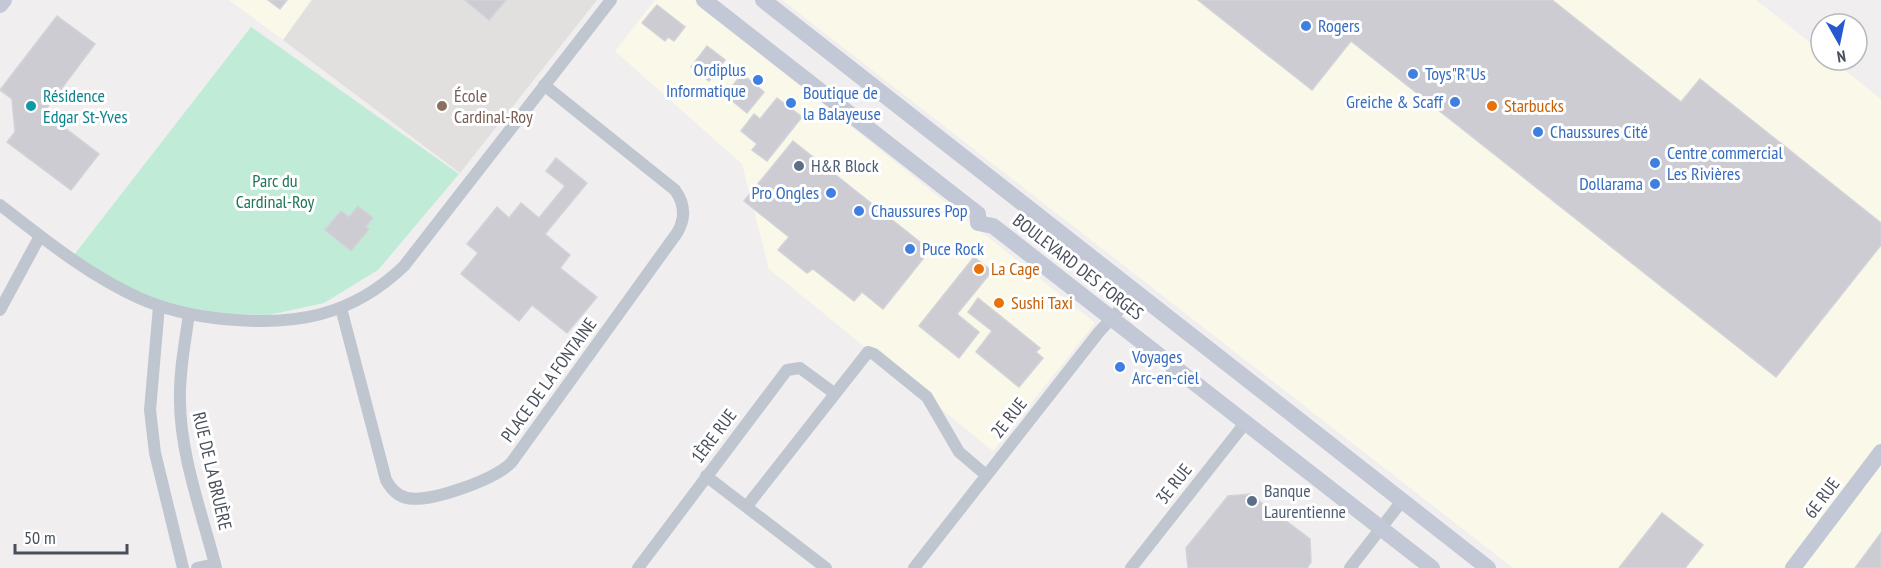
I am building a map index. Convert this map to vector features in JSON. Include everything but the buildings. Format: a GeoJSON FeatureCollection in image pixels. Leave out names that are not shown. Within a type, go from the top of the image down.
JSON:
{"type":"FeatureCollection","features":[{"type":"Feature","properties":{"kind":"main road"},"geometry":{"type":"LineString","coordinates":[[0,5],[4,0]]}},
{"type":"Feature","properties":{"kind":"main road","name":"BOULEVARD DES FORGES"},"geometry":{"type":"LineString","coordinates":[[704,0],[978,214],[978,223],[993,226],[1432,568]]}},
{"type":"Feature","properties":{"kind":"main road","name":"BOULEVARD DES FORGES"},"geometry":{"type":"LineString","coordinates":[[763,0],[1488,568]]}},
{"type":"Feature","properties":{"kind":"main road","name":"6E RUE"},"geometry":{"type":"LineString","coordinates":[[1794,568],[1881,452]]}},
{"type":"Feature","properties":{"kind":"street"},"geometry":{"type":"LineString","coordinates":[[0,205],[40,236],[113,285],[159,306],[189,314],[232,320],[283,322],[341,308],[383,284],[404,266],[611,0]]}},
{"type":"Feature","properties":{"kind":"street","name":"PLACE DE LA FONTAINE"},"geometry":{"type":"LineString","coordinates":[[341,308],[386,480],[395,492],[407,498],[421,498],[487,480],[511,464],[677,233],[683,218],[682,203],[675,190],[544,85]]}},
{"type":"Feature","properties":{"kind":"street"},"geometry":{"type":"LineString","coordinates":[[0,310],[40,236]]}},
{"type":"Feature","properties":{"kind":"street","name":"2E RUE"},"geometry":{"type":"LineString","coordinates":[[914,568],[1112,318],[1136,292]]}},
{"type":"Feature","properties":{"kind":"street"},"geometry":{"type":"LineString","coordinates":[[159,306],[150,410],[155,453],[183,568]]}},
{"type":"Feature","properties":{"kind":"street","name":"RUE DE LA BRUÈRE"},"geometry":{"type":"LineString","coordinates":[[189,314],[180,389],[180,416],[216,566],[197,568]]}},
{"type":"Feature","properties":{"kind":"street"},"geometry":{"type":"LineString","coordinates":[[747,506],[864,354],[872,353],[927,397],[959,452],[986,476]]}},
{"type":"Feature","properties":{"kind":"street","name":"1ÈRE RUE"},"geometry":{"type":"LineString","coordinates":[[638,568],[787,370],[800,368],[834,393]]}},
{"type":"Feature","properties":{"kind":"street","name":"3E RUE"},"geometry":{"type":"LineString","coordinates":[[1131,568],[1246,422]]}},
{"type":"Feature","properties":{"kind":"street"},"geometry":{"type":"LineString","coordinates":[[706,476],[826,568]]}},
{"type":"Feature","properties":{"kind":"street"},"geometry":{"type":"LineString","coordinates":[[1350,568],[1402,501]]}},
{"type":"Feature","properties":{"kind":"shaded area"},"geometry":{"type":"Polygon","coordinates":[[[229,0],[311,0],[283,40],[229,0]]]}},
{"type":"Feature","properties":{"kind":"shaded area","name":"École Cardinal-Roy"},"geometry":{"type":"Polygon","coordinates":[[[312,0],[597,0],[460,173],[283,40],[312,0]]]}},
{"type":"Feature","properties":{"kind":"shaded area"},"geometry":{"type":"Polygon","coordinates":[[[655,0],[694,0],[1095,323],[993,451],[769,269],[742,164],[615,51],[655,0]]]}},
{"type":"Feature","properties":{"kind":"shaded area"},"geometry":{"type":"Polygon","coordinates":[[[782,0],[1756,0],[1809,42],[1809,72],[1847,72],[1881,99],[1881,568],[1513,568],[782,0]]]}},
{"type":"Feature","properties":{"kind":"green space","name":"Parc du Cardinal-Roy"},"geometry":{"type":"Polygon","coordinates":[[[251,27],[459,174],[378,270],[324,303],[269,315],[177,313],[150,301],[74,255],[251,27]]]}},
{"type":"Feature","properties":{"kind":"place","name":"Rogers"},"geometry":{"type":"Point","coordinates":[1306,26]}},
{"type":"Feature","properties":{"kind":"place","name":"Toys\"R\"Us"},"geometry":{"type":"Point","coordinates":[1413,74]}},
{"type":"Feature","properties":{"kind":"place","name":"Ordiplus Informatique"},"geometry":{"type":"Point","coordinates":[758,80]}},
{"type":"Feature","properties":{"kind":"place","name":"Greiche & Scaff"},"geometry":{"type":"Point","coordinates":[1455,102]}},
{"type":"Feature","properties":{"kind":"place","name":"Boutique de la Balayeuse"},"geometry":{"type":"Point","coordinates":[791,103]}},
{"type":"Feature","properties":{"kind":"place","name":"Résidence Edgar St-Yves"},"geometry":{"type":"Point","coordinates":[31,106]}},
{"type":"Feature","properties":{"kind":"place","name":"École Cardinal-Roy"},"geometry":{"type":"Point","coordinates":[442,106]}},
{"type":"Feature","properties":{"kind":"place","name":"Starbucks"},"geometry":{"type":"Point","coordinates":[1492,106]}},
{"type":"Feature","properties":{"kind":"place","name":"Chaussures Cité"},"geometry":{"type":"Point","coordinates":[1538,132]}},
{"type":"Feature","properties":{"kind":"place","name":"Centre commercial Les Rivières"},"geometry":{"type":"Point","coordinates":[1655,163]}},
{"type":"Feature","properties":{"kind":"place","name":"H&R Block"},"geometry":{"type":"Point","coordinates":[799,166]}},
{"type":"Feature","properties":{"kind":"place","name":"Dollarama"},"geometry":{"type":"Point","coordinates":[1655,184]}},
{"type":"Feature","properties":{"kind":"place","name":"Pro Ongles"},"geometry":{"type":"Point","coordinates":[831,193]}},
{"type":"Feature","properties":{"kind":"place","name":"Chaussures Pop"},"geometry":{"type":"Point","coordinates":[859,211]}},
{"type":"Feature","properties":{"kind":"place","name":"Puce Rock"},"geometry":{"type":"Point","coordinates":[910,249]}},
{"type":"Feature","properties":{"kind":"place","name":"La Cage"},"geometry":{"type":"Point","coordinates":[979,269]}},
{"type":"Feature","properties":{"kind":"place","name":"Sushi Taxi"},"geometry":{"type":"Point","coordinates":[999,303]}},
{"type":"Feature","properties":{"kind":"place","name":"Voyages Arc-en-ciel"},"geometry":{"type":"Point","coordinates":[1120,367]}},
{"type":"Feature","properties":{"kind":"place","name":"Banque Laurentienne"},"geometry":{"type":"Point","coordinates":[1252,501]}}]}
